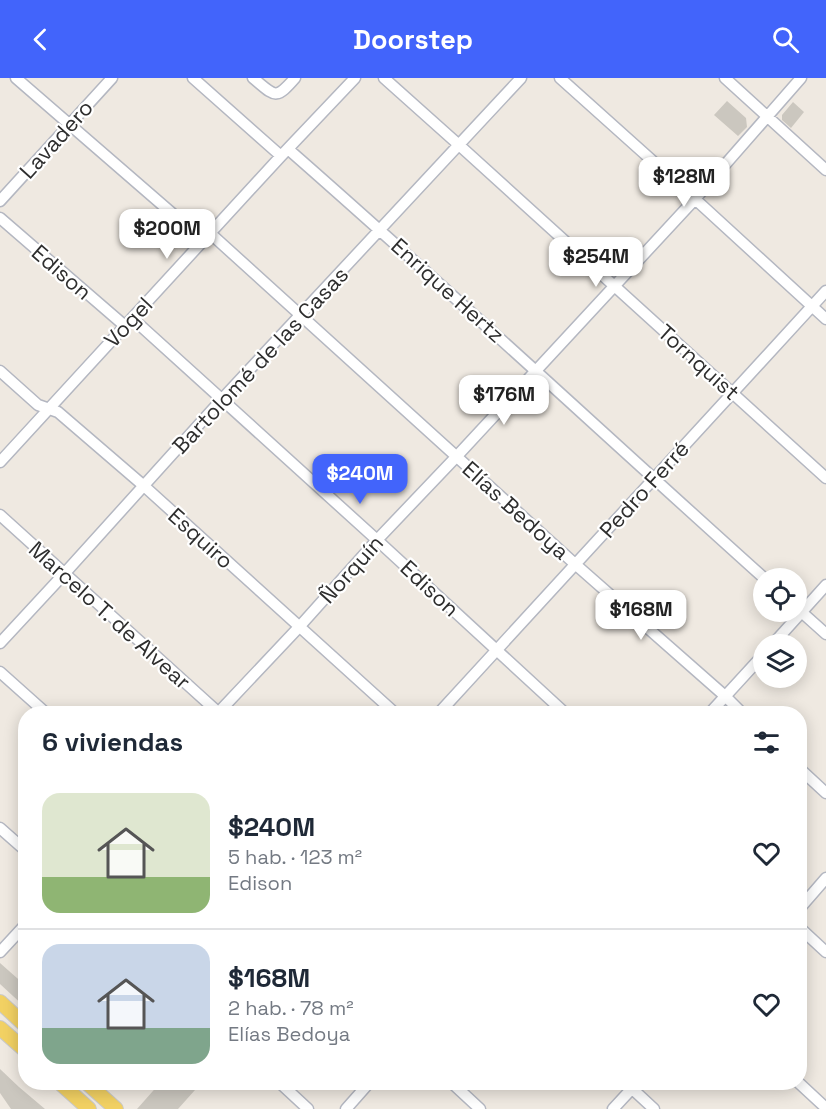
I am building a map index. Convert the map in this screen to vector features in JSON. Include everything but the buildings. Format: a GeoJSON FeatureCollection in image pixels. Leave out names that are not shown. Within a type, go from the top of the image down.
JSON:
{"type":"FeatureCollection","features":[{"type":"Feature","properties":{"kind":"main road"},"geometry":{"type":"LineString","coordinates":[[0,1002],[18,1019]]}},
{"type":"Feature","properties":{"kind":"main road"},"geometry":{"type":"LineString","coordinates":[[0,1028],[18,1044]]}},
{"type":"Feature","properties":{"kind":"main road"},"geometry":{"type":"LineString","coordinates":[[68,1090],[89,1109]]}},
{"type":"Feature","properties":{"kind":"main road"},"geometry":{"type":"LineString","coordinates":[[98,1090],[116,1109]]}},
{"type":"Feature","properties":{"kind":"street","name":"Elías Bedoya"},"geometry":{"type":"LineString","coordinates":[[16,78],[300,315],[735,706]]}},
{"type":"Feature","properties":{"kind":"street","name":"Lavadero"},"geometry":{"type":"LineString","coordinates":[[0,201],[112,78]]}},
{"type":"Feature","properties":{"kind":"street","name":"Enrique Hertz"},"geometry":{"type":"LineString","coordinates":[[193,78],[380,230],[753,568]]}},
{"type":"Feature","properties":{"kind":"street"},"geometry":{"type":"LineString","coordinates":[[253,78],[276,94],[284,91],[295,78]]}},
{"type":"Feature","properties":{"kind":"street","name":"Vogel"},"geometry":{"type":"LineString","coordinates":[[0,462],[355,78]]}},
{"type":"Feature","properties":{"kind":"street","name":"Tornquist"},"geometry":{"type":"LineString","coordinates":[[384,78],[826,478]]}},
{"type":"Feature","properties":{"kind":"street","name":"Bartolomé de las Casas"},"geometry":{"type":"LineString","coordinates":[[0,643],[222,399],[521,78]]}},
{"type":"Feature","properties":{"kind":"street"},"geometry":{"type":"LineString","coordinates":[[560,78],[826,319]]}},
{"type":"Feature","properties":{"kind":"street"},"geometry":{"type":"LineString","coordinates":[[726,78],[826,170]]}},
{"type":"Feature","properties":{"kind":"street","name":"Ñorquín"},"geometry":{"type":"LineString","coordinates":[[225,706],[695,199],[801,78]]}},
{"type":"Feature","properties":{"kind":"street","name":"Edison"},"geometry":{"type":"LineString","coordinates":[[0,218],[222,399],[557,706]]}},
{"type":"Feature","properties":{"kind":"street","name":"Pedro Ferré"},"geometry":{"type":"LineString","coordinates":[[445,706],[826,291]]}},
{"type":"Feature","properties":{"kind":"street","name":"Esquiro"},"geometry":{"type":"LineString","coordinates":[[0,371],[39,405],[58,412],[144,486],[387,706]]}},
{"type":"Feature","properties":{"kind":"street","name":"Marcelo T. de Alvear"},"geometry":{"type":"LineString","coordinates":[[0,515],[209,706]]}},
{"type":"Feature","properties":{"kind":"street"},"geometry":{"type":"LineString","coordinates":[[807,603],[826,585]]}},
{"type":"Feature","properties":{"kind":"street"},"geometry":{"type":"LineString","coordinates":[[807,617],[826,634]]}},
{"type":"Feature","properties":{"kind":"street"},"geometry":{"type":"LineString","coordinates":[[780,634],[790,622]]}},
{"type":"Feature","properties":{"kind":"street"},"geometry":{"type":"LineString","coordinates":[[717,706],[753,666]]}},
{"type":"Feature","properties":{"kind":"street"},"geometry":{"type":"LineString","coordinates":[[0,672],[38,706]]}},
{"type":"Feature","properties":{"kind":"street"},"geometry":{"type":"LineString","coordinates":[[807,775],[826,793]]}},
{"type":"Feature","properties":{"kind":"street"},"geometry":{"type":"LineString","coordinates":[[0,828],[18,844]]}},
{"type":"Feature","properties":{"kind":"street"},"geometry":{"type":"LineString","coordinates":[[807,900],[826,878]]}},
{"type":"Feature","properties":{"kind":"street"},"geometry":{"type":"LineString","coordinates":[[0,952],[18,933]]}},
{"type":"Feature","properties":{"kind":"street"},"geometry":{"type":"LineString","coordinates":[[807,934],[826,952]]}},
{"type":"Feature","properties":{"kind":"street"},"geometry":{"type":"LineString","coordinates":[[288,1090],[308,1109]]}},
{"type":"Feature","properties":{"kind":"street"},"geometry":{"type":"LineString","coordinates":[[346,1109],[363,1090]]}},
{"type":"Feature","properties":{"kind":"street"},"geometry":{"type":"LineString","coordinates":[[460,1090],[480,1109]]}},
{"type":"Feature","properties":{"kind":"street"},"geometry":{"type":"LineString","coordinates":[[613,1109],[628,1090]]}},
{"type":"Feature","properties":{"kind":"street"},"geometry":{"type":"LineString","coordinates":[[637,1090],[654,1109]]}},
{"type":"Feature","properties":{"kind":"street"},"geometry":{"type":"LineString","coordinates":[[807,1090],[826,1108]]}}]}
